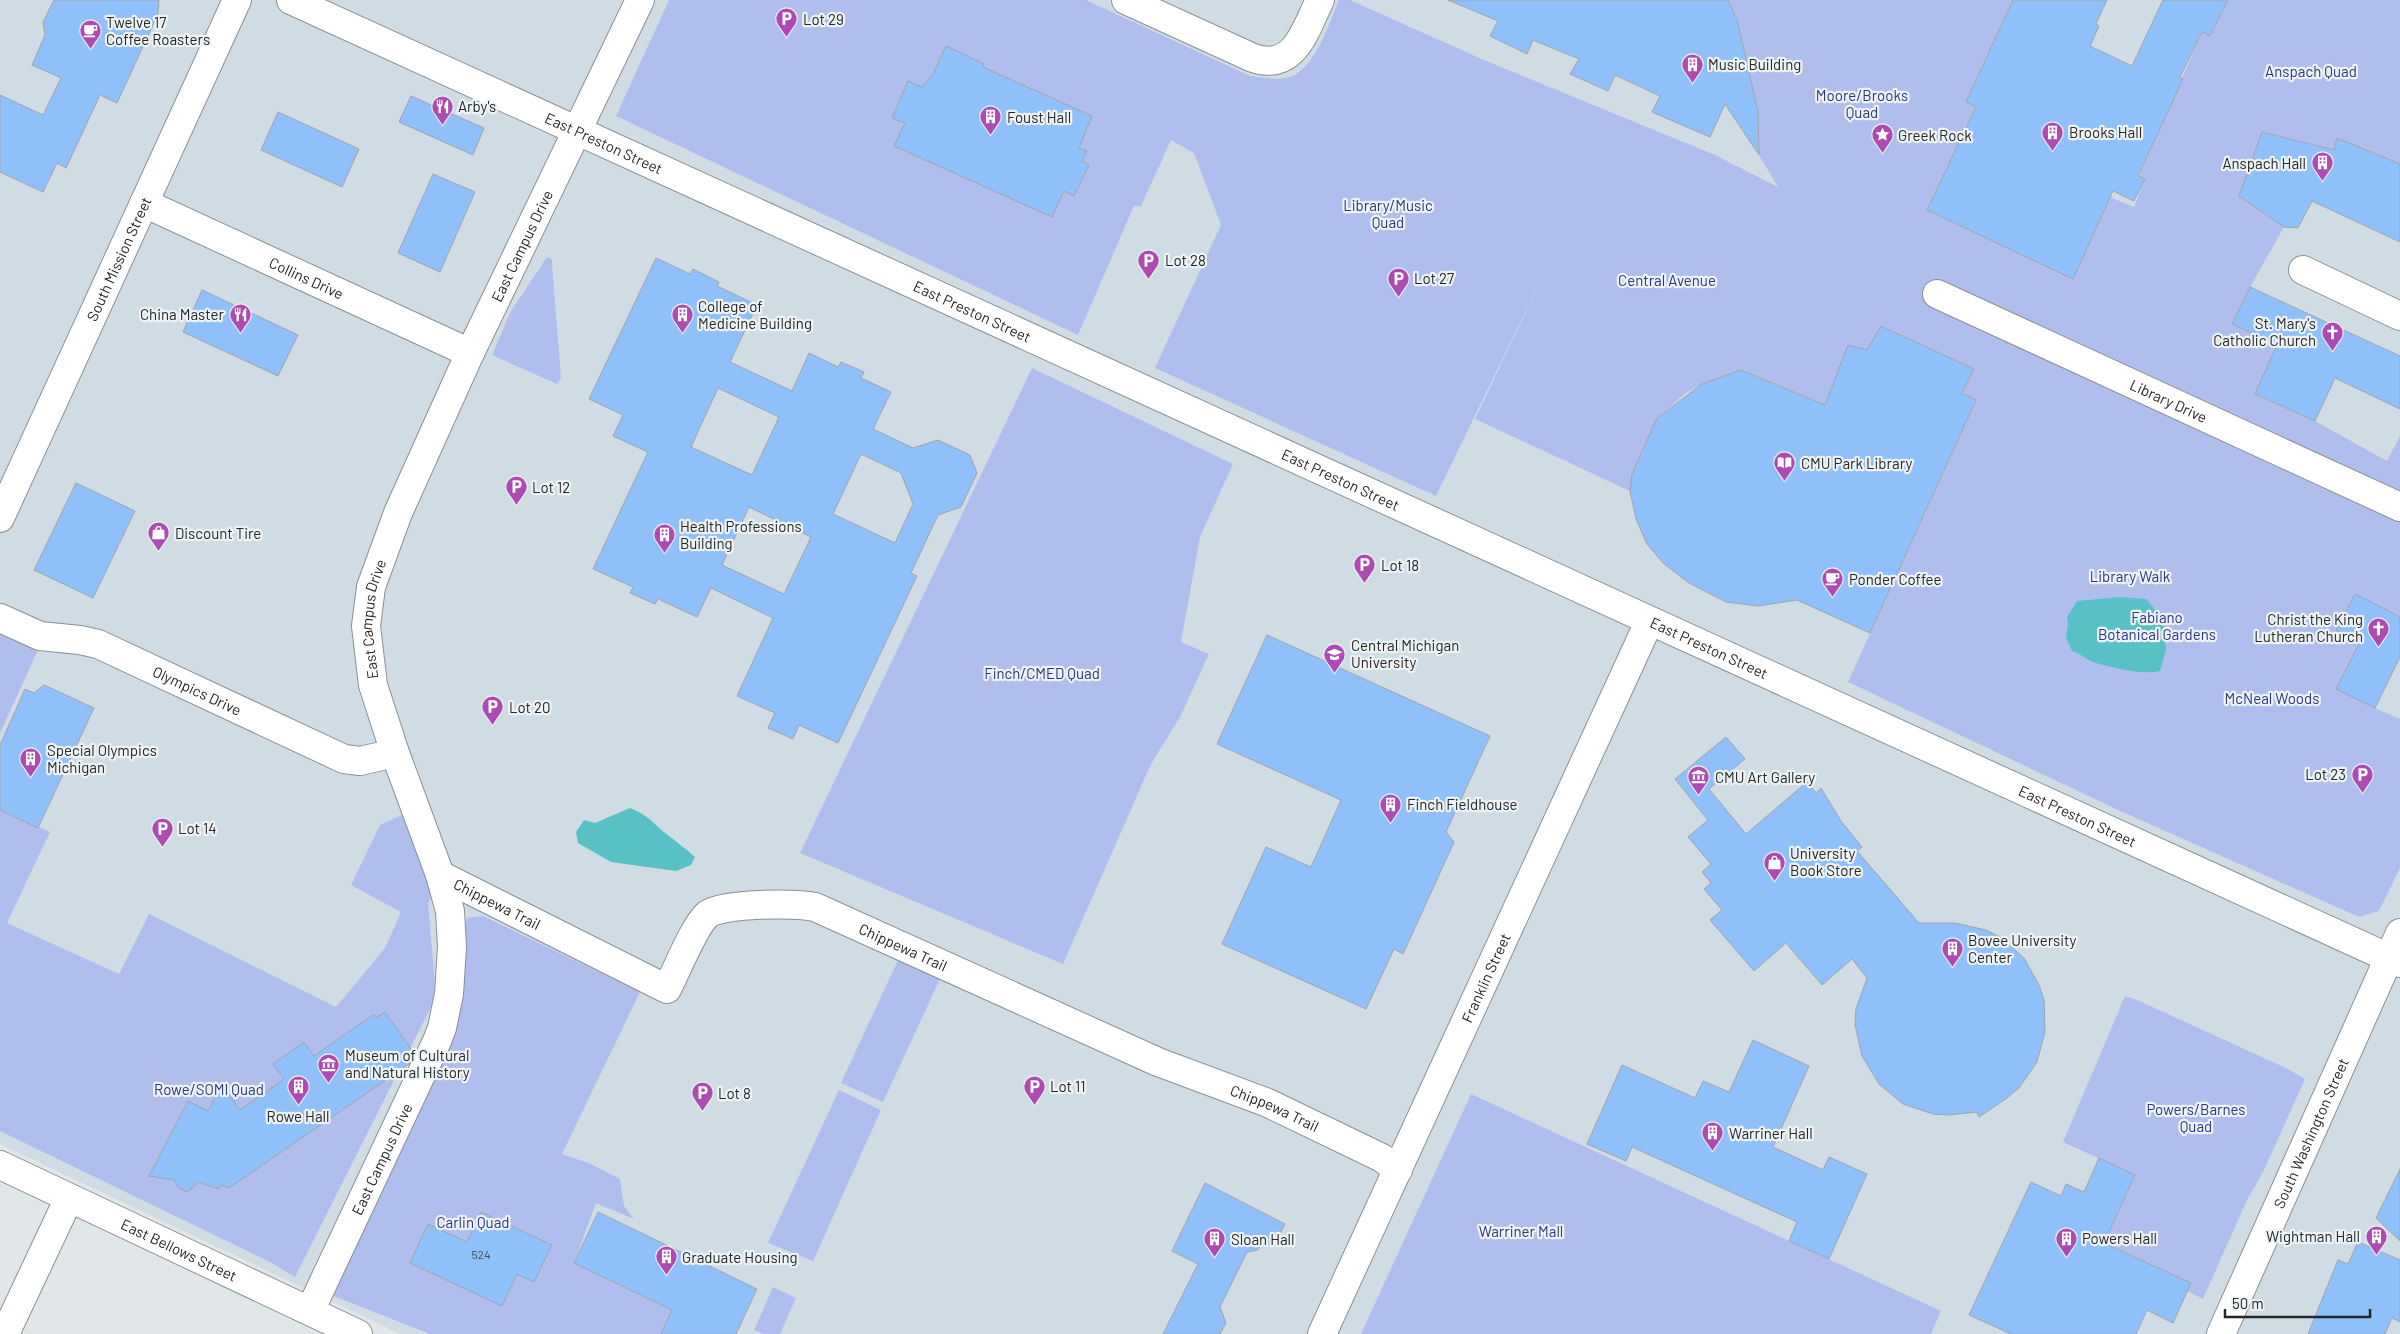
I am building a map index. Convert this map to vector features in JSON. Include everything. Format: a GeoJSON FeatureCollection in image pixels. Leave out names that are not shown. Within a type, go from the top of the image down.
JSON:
{"type":"FeatureCollection","features":[{"type":"Feature","properties":{"kind":"street","name":"South Mission Street"},"geometry":{"type":"LineString","coordinates":[[0,518],[237,0]]}},
{"type":"Feature","properties":{"kind":"street","name":"East Preston Street"},"geometry":{"type":"LineString","coordinates":[[291,0],[1649,622],[2395,961]]}},
{"type":"Feature","properties":{"kind":"street","name":"East Campus Drive"},"geometry":{"type":"LineString","coordinates":[[310,1311],[442,1028],[449,994],[452,940],[450,911],[440,875],[394,753],[370,668],[366,626],[371,587],[390,531],[470,353],[640,0]]}},
{"type":"Feature","properties":{"kind":"street"},"geometry":{"type":"LineString","coordinates":[[1126,0],[1253,58],[1270,61],[1283,59],[1293,51],[1320,0]]}},
{"type":"Feature","properties":{"kind":"street","name":"Collins Drive"},"geometry":{"type":"LineString","coordinates":[[144,203],[470,353]]}},
{"type":"Feature","properties":{"kind":"street"},"geometry":{"type":"LineString","coordinates":[[2304,270],[2400,316]]}},
{"type":"Feature","properties":{"kind":"street","name":"Library Drive"},"geometry":{"type":"LineString","coordinates":[[1937,294],[2400,507]]}},
{"type":"Feature","properties":{"kind":"street","name":"Olympics Drive"},"geometry":{"type":"LineString","coordinates":[[0,618],[40,636],[80,640],[98,644],[344,759],[360,761],[394,753]]}},
{"type":"Feature","properties":{"kind":"street","name":"Franklin Street"},"geometry":{"type":"LineString","coordinates":[[1322,1334],[1649,622]]}},
{"type":"Feature","properties":{"kind":"street","name":"Chippewa Trail"},"geometry":{"type":"LineString","coordinates":[[440,875],[667,989],[698,928],[708,914],[725,908],[793,905],[814,907],[1158,1062],[1268,1103],[1382,1158],[1398,1170]]}},
{"type":"Feature","properties":{"kind":"street","name":"South Washington Street"},"geometry":{"type":"LineString","coordinates":[[2221,1334],[2395,961],[2400,933]]}},
{"type":"Feature","properties":{"kind":"street","name":"East Bellows Street"},"geometry":{"type":"LineString","coordinates":[[0,1165],[358,1334]]}},
{"type":"Feature","properties":{"kind":"street"},"geometry":{"type":"LineString","coordinates":[[6,1334],[69,1198]]}},
{"type":"Feature","properties":{"kind":"shaded area","name":"Central Michigan University"},"geometry":{"type":"Polygon","coordinates":[[[0,0],[2400,0],[2400,1334],[401,1334],[0,1144],[0,0]]]}},
{"type":"Feature","properties":{"kind":"shaded area"},"geometry":{"type":"Polygon","coordinates":[[[2121,597],[2146,599],[2163,619],[2166,650],[2160,671],[2145,672],[2118,669],[2093,662],[2072,651],[2066,637],[2067,617],[2077,601],[2121,597]]]}},
{"type":"Feature","properties":{"kind":"shaded area"},"geometry":{"type":"Polygon","coordinates":[[[630,808],[647,817],[695,857],[691,865],[676,871],[611,862],[578,843],[576,832],[584,820],[595,823],[630,808]]]}},
{"type":"Feature","properties":{"kind":"green space"},"geometry":{"type":"Polygon","coordinates":[[[669,0],[1086,0],[1250,76],[1276,79],[1295,74],[1304,67],[1319,46],[1339,0],[1350,0],[1484,60],[1715,155],[1778,187],[1759,155],[1758,111],[1737,20],[1728,0],[2013,0],[1966,102],[1976,107],[1927,210],[2073,278],[2110,197],[2134,207],[2145,179],[2139,176],[2202,32],[2210,36],[2226,3],[2220,0],[2400,0],[2400,164],[2337,139],[2333,152],[2323,147],[2262,132],[2239,196],[2284,227],[2250,287],[2232,324],[2277,345],[2256,395],[2315,421],[2387,461],[2400,436],[2400,617],[2337,630],[2360,642],[2375,708],[2400,719],[2400,868],[2379,911],[2359,917],[2116,809],[1848,682],[1976,400],[1962,393],[1974,369],[1882,326],[1867,350],[1848,346],[1825,405],[1742,370],[1702,384],[1686,393],[1657,418],[1632,474],[1630,491],[1475,419],[1548,265],[1436,496],[1155,368],[1221,225],[1194,153],[1171,140],[1141,206],[1134,206],[1078,335],[616,116],[669,0]]]}},
{"type":"Feature","properties":{"kind":"green space"},"geometry":{"type":"Polygon","coordinates":[[[547,257],[552,259],[561,378],[557,384],[492,355],[511,311],[547,257]]]}},
{"type":"Feature","properties":{"kind":"green space","name":"Finch/CMED Quad"},"geometry":{"type":"Polygon","coordinates":[[[1032,368],[1233,464],[1200,537],[1181,642],[1209,654],[1180,717],[1151,764],[1063,964],[800,853],[1032,368]]]}},
{"type":"Feature","properties":{"kind":"green space"},"geometry":{"type":"Polygon","coordinates":[[[0,635],[38,650],[0,733],[0,635]]]}},
{"type":"Feature","properties":{"kind":"green space","name":"Rowe/SOMI Quad"},"geometry":{"type":"Polygon","coordinates":[[[0,809],[50,832],[7,923],[119,974],[149,914],[336,1007],[385,948],[401,912],[351,885],[380,825],[402,815],[435,890],[428,903],[436,997],[295,1277],[270,1262],[0,1131],[0,809]]]}},
{"type":"Feature","properties":{"kind":"green space","name":"Carlin Quad"},"geometry":{"type":"Polygon","coordinates":[[[483,916],[640,992],[562,1154],[591,1164],[620,1179],[624,1206],[634,1219],[596,1203],[574,1263],[672,1310],[661,1334],[430,1334],[321,1291],[428,1062],[467,918],[483,916]]]}},
{"type":"Feature","properties":{"kind":"green space"},"geometry":{"type":"Polygon","coordinates":[[[899,958],[941,977],[883,1102],[841,1083],[899,958]]]}},
{"type":"Feature","properties":{"kind":"green space","name":"Powers/Barnes Quad"},"geometry":{"type":"Polygon","coordinates":[[[2125,996],[2286,1068],[2305,1079],[2263,1172],[2248,1198],[2203,1299],[2187,1291],[2191,1283],[2104,1243],[2135,1175],[2063,1142],[2125,996]]]}},
{"type":"Feature","properties":{"kind":"green space"},"geometry":{"type":"Polygon","coordinates":[[[839,1090],[881,1110],[813,1261],[768,1243],[839,1090]]]}},
{"type":"Feature","properties":{"kind":"green space","name":"Warriner Mall"},"geometry":{"type":"Polygon","coordinates":[[[1471,1094],[1941,1311],[1931,1334],[1361,1334],[1471,1094]]]}},
{"type":"Feature","properties":{"kind":"green space"},"geometry":{"type":"Polygon","coordinates":[[[773,1287],[796,1298],[780,1334],[764,1334],[754,1330],[773,1287]]]}},
{"type":"Feature","properties":{"kind":"building"},"geometry":{"type":"Polygon","coordinates":[[[54,0],[159,0],[158,14],[117,103],[100,95],[66,168],[57,163],[43,192],[0,172],[0,95],[43,115],[61,78],[32,65],[45,35],[43,22],[54,0]]]}},
{"type":"Feature","properties":{"kind":"building","name":"Music Building"},"geometry":{"type":"Polygon","coordinates":[[[1448,0],[1728,0],[1737,20],[1758,111],[1759,155],[1725,104],[1710,137],[1652,112],[1660,96],[1615,75],[1608,91],[1570,74],[1579,59],[1533,40],[1527,54],[1490,36],[1498,21],[1448,0]]]}},
{"type":"Feature","properties":{"kind":"building","name":"Brooks Hall"},"geometry":{"type":"Polygon","coordinates":[[[2013,0],[2107,0],[2096,24],[2099,26],[2090,46],[2132,66],[2163,0],[2228,0],[2210,36],[2202,32],[2180,77],[2183,79],[2138,176],[2145,179],[2134,201],[2113,191],[2073,279],[1927,210],[1976,107],[1966,102],[2013,0]]]}},
{"type":"Feature","properties":{"kind":"building","name":"Foust Hall"},"geometry":{"type":"Polygon","coordinates":[[[946,46],[984,64],[983,67],[1092,116],[1079,148],[1087,151],[1082,161],[1089,165],[1074,196],[1064,191],[1052,217],[894,146],[905,123],[892,118],[908,81],[922,87],[933,74],[946,46]]]}},
{"type":"Feature","properties":{"kind":"building","name":"Arby's"},"geometry":{"type":"Polygon","coordinates":[[[411,96],[484,128],[473,155],[399,122],[411,96]]]}},
{"type":"Feature","properties":{"kind":"building"},"geometry":{"type":"Polygon","coordinates":[[[278,112],[359,149],[342,187],[261,150],[278,112]]]}},
{"type":"Feature","properties":{"kind":"building","name":"Anspach Hall"},"geometry":{"type":"Polygon","coordinates":[[[2262,132],[2334,150],[2337,138],[2400,164],[2400,242],[2312,201],[2298,228],[2284,227],[2239,196],[2262,132]]]}},
{"type":"Feature","properties":{"kind":"building"},"geometry":{"type":"Polygon","coordinates":[[[433,174],[475,192],[440,272],[398,253],[433,174]]]}},
{"type":"Feature","properties":{"kind":"building","name":"Health Professions Building"},"geometry":{"type":"Polygon","coordinates":[[[656,258],[690,274],[693,269],[719,282],[717,286],[757,305],[730,362],[792,391],[809,353],[838,367],[841,362],[864,372],[861,378],[891,392],[873,429],[913,448],[938,440],[970,455],[977,473],[961,507],[938,515],[911,573],[917,576],[838,743],[799,725],[793,739],[768,728],[775,713],[737,696],[773,618],[711,588],[697,617],[658,599],[655,604],[630,593],[633,587],[593,569],[648,452],[613,436],[623,415],[589,399],[656,258]],[[718,388],[691,447],[752,475],[779,417],[718,388]],[[861,454],[833,514],[895,543],[913,504],[901,473],[861,454]],[[749,507],[722,565],[784,594],[811,537],[749,507]]]}},
{"type":"Feature","properties":{"kind":"building","name":"St. Mary's Catholic Church"},"geometry":{"type":"Polygon","coordinates":[[[2250,287],[2400,356],[2400,409],[2335,378],[2315,421],[2255,394],[2277,345],[2232,324],[2250,287]]]}},
{"type":"Feature","properties":{"kind":"building","name":"China Master"},"geometry":{"type":"Polygon","coordinates":[[[202,290],[298,335],[278,376],[183,332],[202,290]]]}},
{"type":"Feature","properties":{"kind":"building","name":"CMU Park Library"},"geometry":{"type":"Polygon","coordinates":[[[1881,326],[1974,369],[1962,393],[1976,400],[1870,633],[1797,600],[1758,606],[1726,602],[1689,583],[1663,563],[1647,544],[1636,519],[1630,491],[1632,474],[1657,418],[1702,384],[1741,370],[1825,405],[1848,345],[1867,350],[1881,326]]]}},
{"type":"Feature","properties":{"kind":"building"},"geometry":{"type":"Polygon","coordinates":[[[76,483],[135,511],[93,598],[34,570],[76,483]]]}},
{"type":"Feature","properties":{"kind":"building","name":"Christ the King Lutheran Church"},"geometry":{"type":"Polygon","coordinates":[[[2355,594],[2400,617],[2400,657],[2375,708],[2336,689],[2360,642],[2336,630],[2355,594]]]}},
{"type":"Feature","properties":{"kind":"building","name":"Finch Fieldhouse"},"geometry":{"type":"Polygon","coordinates":[[[1267,635],[1490,736],[1446,832],[1454,842],[1403,954],[1394,949],[1366,1009],[1222,944],[1266,847],[1311,867],[1341,800],[1217,744],[1267,635]]]}},
{"type":"Feature","properties":{"kind":"building","name":"Special Olympics Michigan"},"geometry":{"type":"Polygon","coordinates":[[[44,685],[94,708],[38,828],[0,810],[0,745],[25,689],[34,693],[44,685]]]}},
{"type":"Feature","properties":{"kind":"building","name":"Bovee University Center"},"geometry":{"type":"Polygon","coordinates":[[[1726,737],[1745,759],[1709,789],[1746,834],[1807,782],[1816,793],[1821,788],[1841,821],[1862,847],[1857,851],[1919,923],[1955,923],[1986,930],[2000,937],[2024,958],[2039,985],[2044,1000],[2045,1032],[2037,1062],[2019,1088],[2007,1098],[1979,1117],[1977,1112],[1949,1115],[1933,1114],[1903,1104],[1879,1084],[1862,1056],[1855,1025],[1856,1009],[1867,978],[1852,959],[1822,985],[1786,943],[1754,971],[1710,920],[1722,910],[1704,889],[1711,883],[1702,872],[1711,864],[1688,837],[1708,820],[1675,779],[1726,737]]]}},
{"type":"Feature","properties":{"kind":"building","name":"Rowe Hall"},"geometry":{"type":"Polygon","coordinates":[[[385,1012],[414,1053],[409,1064],[229,1188],[223,1185],[218,1189],[199,1182],[187,1192],[179,1188],[174,1180],[149,1176],[188,1101],[208,1111],[222,1085],[240,1110],[284,1079],[273,1064],[304,1042],[314,1056],[373,1015],[377,1017],[385,1012]]]}},
{"type":"Feature","properties":{"kind":"building","name":"Warriner Hall"},"geometry":{"type":"Polygon","coordinates":[[[1753,1040],[1809,1066],[1773,1147],[1823,1170],[1829,1157],[1867,1174],[1829,1259],[1789,1241],[1797,1222],[1632,1147],[1626,1161],[1587,1144],[1622,1065],[1695,1098],[1703,1081],[1729,1092],[1753,1040]]]}},
{"type":"Feature","properties":{"kind":"building","name":"Powers Hall"},"geometry":{"type":"Polygon","coordinates":[[[2099,1158],[2135,1175],[2104,1243],[2191,1283],[2173,1323],[2147,1310],[2136,1334],[2011,1334],[1969,1315],[2031,1182],[2061,1196],[2066,1184],[2084,1192],[2099,1158]]]}},
{"type":"Feature","properties":{"kind":"building"},"geometry":{"type":"Polygon","coordinates":[[[2400,1169],[2400,1241],[2376,1218],[2400,1169]]]}},
{"type":"Feature","properties":{"kind":"building","name":"Sloan Hall"},"geometry":{"type":"Polygon","coordinates":[[[1205,1183],[1285,1224],[1273,1246],[1263,1241],[1258,1250],[1247,1252],[1220,1307],[1226,1323],[1220,1334],[1163,1334],[1198,1264],[1172,1251],[1205,1183]]]}},
{"type":"Feature","properties":{"kind":"building"},"geometry":{"type":"Polygon","coordinates":[[[481,1212],[552,1245],[534,1282],[517,1274],[502,1306],[410,1263],[428,1224],[467,1242],[481,1212]]]}},
{"type":"Feature","properties":{"kind":"building","name":"Graduate Housing"},"geometry":{"type":"Polygon","coordinates":[[[598,1212],[757,1289],[736,1334],[661,1334],[672,1310],[574,1263],[598,1212]]]}},
{"type":"Feature","properties":{"kind":"building","name":"Wightman Hall"},"geometry":{"type":"Polygon","coordinates":[[[2358,1242],[2400,1260],[2400,1322],[2392,1318],[2385,1334],[2308,1334],[2338,1260],[2348,1264],[2358,1242]]]}},
{"type":"Feature","properties":{"kind":"place","name":"Lot 29"},"geometry":{"type":"Point","coordinates":[787,38]}},
{"type":"Feature","properties":{"kind":"place","name":"Twelve 17 Coffee Roasters"},"geometry":{"type":"Point","coordinates":[90,50]}},
{"type":"Feature","properties":{"kind":"place","name":"Music Building"},"geometry":{"type":"Point","coordinates":[1692,83]}},
{"type":"Feature","properties":{"kind":"place","name":"Arby's"},"geometry":{"type":"Point","coordinates":[442,125]}},
{"type":"Feature","properties":{"kind":"place","name":"Foust Hall"},"geometry":{"type":"Point","coordinates":[991,136]}},
{"type":"Feature","properties":{"kind":"place","name":"Brooks Hall"},"geometry":{"type":"Point","coordinates":[2053,151]}},
{"type":"Feature","properties":{"kind":"place","name":"Greek Rock"},"geometry":{"type":"Point","coordinates":[1882,154]}},
{"type":"Feature","properties":{"kind":"place","name":"Anspach Hall"},"geometry":{"type":"Point","coordinates":[2322,182]}},
{"type":"Feature","properties":{"kind":"place","name":"Lot 28"},"geometry":{"type":"Point","coordinates":[1149,279]}},
{"type":"Feature","properties":{"kind":"place","name":"Lot 27"},"geometry":{"type":"Point","coordinates":[1398,297]}},
{"type":"Feature","properties":{"kind":"place","name":"China Master"},"geometry":{"type":"Point","coordinates":[240,333]}},
{"type":"Feature","properties":{"kind":"place","name":"College of Medicine Building"},"geometry":{"type":"Point","coordinates":[682,334]}},
{"type":"Feature","properties":{"kind":"place","name":"St. Mary's Catholic Church"},"geometry":{"type":"Point","coordinates":[2332,351]}},
{"type":"Feature","properties":{"kind":"place","name":"CMU Park Library"},"geometry":{"type":"Point","coordinates":[1785,482]}},
{"type":"Feature","properties":{"kind":"place","name":"Lot 12"},"geometry":{"type":"Point","coordinates":[516,506]}},
{"type":"Feature","properties":{"kind":"place","name":"Discount Tire"},"geometry":{"type":"Point","coordinates":[159,552]}},
{"type":"Feature","properties":{"kind":"place","name":"Health Professions Building"},"geometry":{"type":"Point","coordinates":[664,554]}},
{"type":"Feature","properties":{"kind":"place","name":"Lot 18"},"geometry":{"type":"Point","coordinates":[1365,584]}},
{"type":"Feature","properties":{"kind":"place","name":"Ponder Coffee"},"geometry":{"type":"Point","coordinates":[1833,598]}},
{"type":"Feature","properties":{"kind":"place","name":"Christ the King Lutheran Church"},"geometry":{"type":"Point","coordinates":[2379,647]}},
{"type":"Feature","properties":{"kind":"place","name":"Central Michigan University"},"geometry":{"type":"Point","coordinates":[1335,673]}},
{"type":"Feature","properties":{"kind":"place","name":"Lot 20"},"geometry":{"type":"Point","coordinates":[493,726]}},
{"type":"Feature","properties":{"kind":"place","name":"Special Olympics Michigan"},"geometry":{"type":"Point","coordinates":[31,778]}},
{"type":"Feature","properties":{"kind":"place","name":"Lot 23"},"geometry":{"type":"Point","coordinates":[2362,793]}},
{"type":"Feature","properties":{"kind":"place","name":"CMU Art Gallery"},"geometry":{"type":"Point","coordinates":[1699,796]}},
{"type":"Feature","properties":{"kind":"place","name":"Finch Fieldhouse"},"geometry":{"type":"Point","coordinates":[1391,823]}},
{"type":"Feature","properties":{"kind":"place","name":"Lot 14"},"geometry":{"type":"Point","coordinates":[162,847]}},
{"type":"Feature","properties":{"kind":"place","name":"University Book Store"},"geometry":{"type":"Point","coordinates":[1774,881]}},
{"type":"Feature","properties":{"kind":"place","name":"Bovee University Center"},"geometry":{"type":"Point","coordinates":[1952,968]}},
{"type":"Feature","properties":{"kind":"place","name":"Museum of Cultural and Natural History"},"geometry":{"type":"Point","coordinates":[329,1083]}},
{"type":"Feature","properties":{"kind":"place","name":"Lot 11"},"geometry":{"type":"Point","coordinates":[1034,1105]}},
{"type":"Feature","properties":{"kind":"place","name":"Rowe Hall"},"geometry":{"type":"Point","coordinates":[298,1106]}},
{"type":"Feature","properties":{"kind":"place","name":"Lot 8"},"geometry":{"type":"Point","coordinates":[702,1112]}},
{"type":"Feature","properties":{"kind":"place","name":"Warriner Hall"},"geometry":{"type":"Point","coordinates":[1713,1152]}},
{"type":"Feature","properties":{"kind":"place","name":"Wightman Hall"},"geometry":{"type":"Point","coordinates":[2376,1255]}},
{"type":"Feature","properties":{"kind":"place","name":"Powers Hall"},"geometry":{"type":"Point","coordinates":[2066,1257]}},
{"type":"Feature","properties":{"kind":"place","name":"Sloan Hall"},"geometry":{"type":"Point","coordinates":[1215,1258]}},
{"type":"Feature","properties":{"kind":"place","name":"Graduate Housing"},"geometry":{"type":"Point","coordinates":[666,1276]}},
{"type":"Feature","properties":{"kind":"park label","name":"Anspach Quad"},"geometry":{"type":"Point","coordinates":[2311,71]}},
{"type":"Feature","properties":{"kind":"park label","name":"Moore/Brooks Quad"},"geometry":{"type":"Point","coordinates":[1862,104]}},
{"type":"Feature","properties":{"kind":"park label","name":"Library/Music Quad"},"geometry":{"type":"Point","coordinates":[1388,214]}},
{"type":"Feature","properties":{"kind":"park label","name":"Central Avenue"},"geometry":{"type":"Point","coordinates":[1667,280]}},
{"type":"Feature","properties":{"kind":"park label","name":"Library Walk"},"geometry":{"type":"Point","coordinates":[2130,576]}},
{"type":"Feature","properties":{"kind":"park label","name":"Fabiano Botanical Gardens"},"geometry":{"type":"Point","coordinates":[2157,626]}},
{"type":"Feature","properties":{"kind":"park label","name":"McNeal Woods"},"geometry":{"type":"Point","coordinates":[2272,698]}}]}
